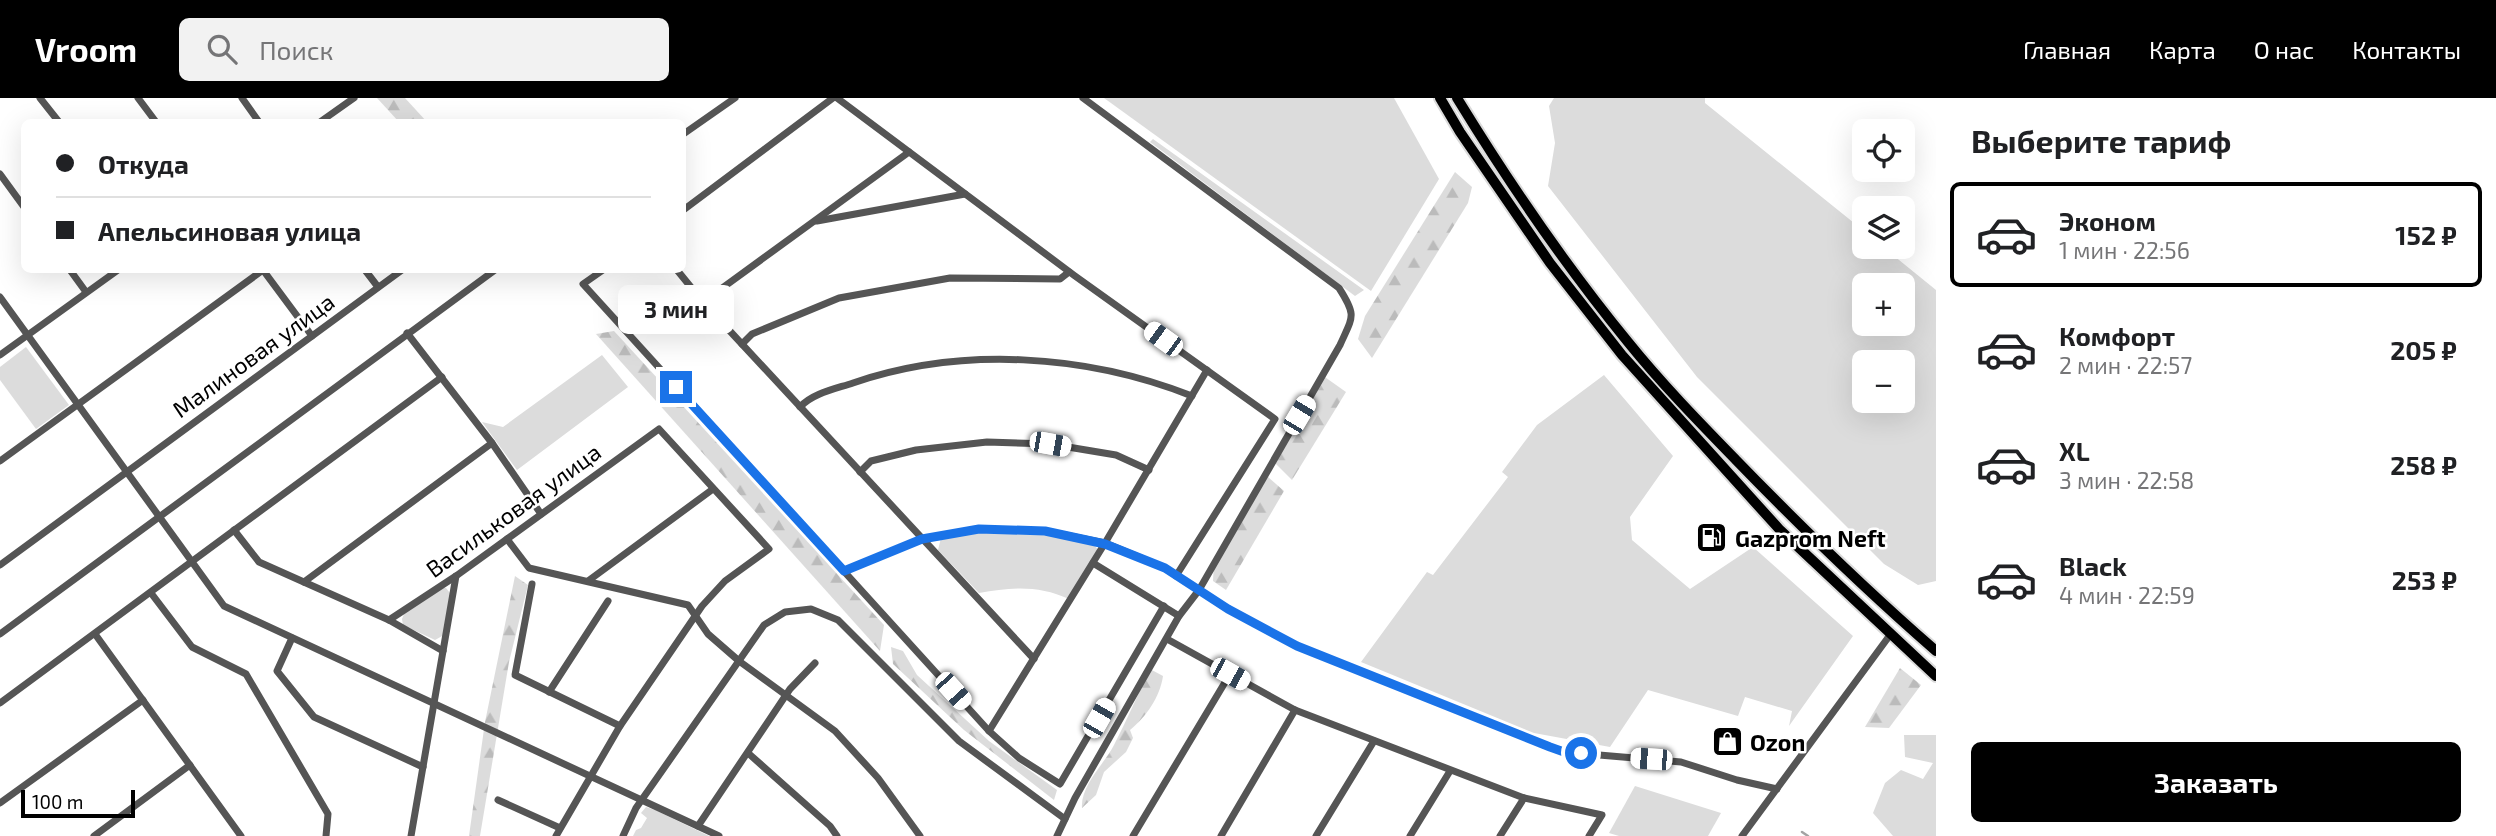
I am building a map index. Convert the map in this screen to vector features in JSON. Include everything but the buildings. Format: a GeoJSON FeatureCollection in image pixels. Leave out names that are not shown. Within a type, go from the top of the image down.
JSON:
{"type":"FeatureCollection","features":[{"type":"Feature","properties":{"kind":"main road"},"geometry":{"type":"LineString","coordinates":[[1440,98],[1460,132],[1550,263],[1622,355],[1780,530],[1936,676]]}},
{"type":"Feature","properties":{"kind":"main road"},"geometry":{"type":"LineString","coordinates":[[1457,98],[1516,193],[1629,344],[1777,503],[1878,600],[1936,651]]}},
{"type":"Feature","properties":{"kind":"street"},"geometry":{"type":"LineString","coordinates":[[40,98],[57,119]]}},
{"type":"Feature","properties":{"kind":"street"},"geometry":{"type":"LineString","coordinates":[[138,98],[154,119]]}},
{"type":"Feature","properties":{"kind":"street"},"geometry":{"type":"LineString","coordinates":[[324,119],[354,98]]}},
{"type":"Feature","properties":{"kind":"street"},"geometry":{"type":"LineString","coordinates":[[686,132],[735,98]]}},
{"type":"Feature","properties":{"kind":"street"},"geometry":{"type":"LineString","coordinates":[[686,208],[835,98],[1069,272],[1275,419],[1176,576]]}},
{"type":"Feature","properties":{"kind":"street"},"geometry":{"type":"LineString","coordinates":[[1056,836],[1179,616],[1199,590],[1340,345],[1353,317],[1339,288],[1083,98]]}},
{"type":"Feature","properties":{"kind":"street"},"geometry":{"type":"LineString","coordinates":[[245,99],[257,119]]}},
{"type":"Feature","properties":{"kind":"street"},"geometry":{"type":"LineString","coordinates":[[703,302],[909,152]]}},
{"type":"Feature","properties":{"kind":"street"},"geometry":{"type":"LineString","coordinates":[[0,174],[21,203]]}},
{"type":"Feature","properties":{"kind":"street"},"geometry":{"type":"LineString","coordinates":[[814,222],[965,194]]}},
{"type":"Feature","properties":{"kind":"street"},"geometry":{"type":"LineString","coordinates":[[742,344],[752,334],[839,298],[950,278],[1060,279],[1069,272]]}},
{"type":"Feature","properties":{"kind":"street"},"geometry":{"type":"LineString","coordinates":[[72,273],[86,292]]}},
{"type":"Feature","properties":{"kind":"street"},"geometry":{"type":"LineString","coordinates":[[0,355],[114,273]]}},
{"type":"Feature","properties":{"kind":"street"},"geometry":{"type":"LineString","coordinates":[[0,461],[259,273]]}},
{"type":"Feature","properties":{"kind":"street"},"geometry":{"type":"LineString","coordinates":[[265,273],[312,336]]}},
{"type":"Feature","properties":{"kind":"street"},"geometry":{"type":"LineString","coordinates":[[367,273],[377,288]]}},
{"type":"Feature","properties":{"kind":"street","name":"Малиновая улица"},"geometry":{"type":"LineString","coordinates":[[0,565],[398,273]]}},
{"type":"Feature","properties":{"kind":"street"},"geometry":{"type":"LineString","coordinates":[[0,634],[491,273]]}},
{"type":"Feature","properties":{"kind":"street"},"geometry":{"type":"LineString","coordinates":[[599,273],[583,284],[989,731],[1018,758],[1060,785],[1164,606]]}},
{"type":"Feature","properties":{"kind":"street"},"geometry":{"type":"LineString","coordinates":[[679,273],[703,302],[1034,659]]}},
{"type":"Feature","properties":{"kind":"street"},"geometry":{"type":"LineString","coordinates":[[0,297],[223,606],[719,836]]}},
{"type":"Feature","properties":{"kind":"street"},"geometry":{"type":"LineString","coordinates":[[407,333],[492,443],[541,514]]}},
{"type":"Feature","properties":{"kind":"street"},"geometry":{"type":"LineString","coordinates":[[800,407],[806,400],[874,376],[953,361],[1032,360],[1079,366],[1167,386],[1192,396]]}},
{"type":"Feature","properties":{"kind":"street"},"geometry":{"type":"LineString","coordinates":[[989,731],[1105,544],[1208,370]]}},
{"type":"Feature","properties":{"kind":"street"},"geometry":{"type":"LineString","coordinates":[[0,703],[442,377]]}},
{"type":"Feature","properties":{"kind":"street","name":"Васильковая улица"},"geometry":{"type":"LineString","coordinates":[[389,620],[456,576],[659,429],[713,489]]}},
{"type":"Feature","properties":{"kind":"street"},"geometry":{"type":"LineString","coordinates":[[860,472],[871,461],[916,450],[988,442],[1050,444],[1116,455],[1149,470]]}},
{"type":"Feature","properties":{"kind":"street"},"geometry":{"type":"LineString","coordinates":[[304,582],[492,443]]}},
{"type":"Feature","properties":{"kind":"street"},"geometry":{"type":"LineString","coordinates":[[498,800],[558,832],[620,726],[696,615],[724,581],[769,549],[713,489],[588,582]]}},
{"type":"Feature","properties":{"kind":"street"},"geometry":{"type":"LineString","coordinates":[[844,571],[922,539],[979,529],[1045,531],[1105,544],[1165,568],[1258,627],[1297,646],[1550,747],[1564,752],[1681,762],[1737,780],[1777,789]]}},
{"type":"Feature","properties":{"kind":"street"},"geometry":{"type":"LineString","coordinates":[[234,530],[259,562],[389,620],[443,651]]}},
{"type":"Feature","properties":{"kind":"street"},"geometry":{"type":"LineString","coordinates":[[506,539],[529,568],[688,605],[708,634],[739,661],[835,731],[878,778],[920,836]]}},
{"type":"Feature","properties":{"kind":"street"},"geometry":{"type":"LineString","coordinates":[[1093,563],[1179,616]]}},
{"type":"Feature","properties":{"kind":"street"},"geometry":{"type":"LineString","coordinates":[[411,836],[456,576]]}},
{"type":"Feature","properties":{"kind":"street"},"geometry":{"type":"LineString","coordinates":[[531,584],[515,675],[620,726]]}},
{"type":"Feature","properties":{"kind":"street"},"geometry":{"type":"LineString","coordinates":[[151,593],[192,647],[246,674],[328,814],[326,836]]}},
{"type":"Feature","properties":{"kind":"street"},"geometry":{"type":"LineString","coordinates":[[549,692],[608,601]]}},
{"type":"Feature","properties":{"kind":"street"},"geometry":{"type":"LineString","coordinates":[[623,836],[642,800],[764,625],[785,612],[811,609],[838,620],[960,741],[1065,819]]}},
{"type":"Feature","properties":{"kind":"street"},"geometry":{"type":"LineString","coordinates":[[95,634],[237,835]]}},
{"type":"Feature","properties":{"kind":"street"},"geometry":{"type":"LineString","coordinates":[[1742,836],[1890,635]]}},
{"type":"Feature","properties":{"kind":"street"},"geometry":{"type":"LineString","coordinates":[[292,638],[276,671],[314,717],[423,767]]}},
{"type":"Feature","properties":{"kind":"street"},"geometry":{"type":"LineString","coordinates":[[1167,639],[1295,710],[1524,798],[1602,815],[1589,836]]}},
{"type":"Feature","properties":{"kind":"street"},"geometry":{"type":"LineString","coordinates":[[698,826],[790,689],[816,663]]}},
{"type":"Feature","properties":{"kind":"street"},"geometry":{"type":"LineString","coordinates":[[1133,836],[1230,674]]}},
{"type":"Feature","properties":{"kind":"street"},"geometry":{"type":"LineString","coordinates":[[0,803],[143,699]]}},
{"type":"Feature","properties":{"kind":"street"},"geometry":{"type":"LineString","coordinates":[[1221,836],[1295,710]]}},
{"type":"Feature","properties":{"kind":"street"},"geometry":{"type":"LineString","coordinates":[[1316,836],[1374,741]]}},
{"type":"Feature","properties":{"kind":"street"},"geometry":{"type":"LineString","coordinates":[[748,753],[837,836]]}},
{"type":"Feature","properties":{"kind":"street"},"geometry":{"type":"LineString","coordinates":[[94,836],[190,765]]}},
{"type":"Feature","properties":{"kind":"street"},"geometry":{"type":"LineString","coordinates":[[1410,836],[1450,771]]}},
{"type":"Feature","properties":{"kind":"street"},"geometry":{"type":"LineString","coordinates":[[1500,836],[1524,798]]}},
{"type":"Feature","properties":{"kind":"green space"},"geometry":{"type":"Polygon","coordinates":[[[377,98],[405,98],[424,119],[396,119],[377,98]]]}},
{"type":"Feature","properties":{"kind":"green space"},"geometry":{"type":"Polygon","coordinates":[[[1104,98],[1394,98],[1439,179],[1371,291],[1104,98]]]}},
{"type":"Feature","properties":{"kind":"green space"},"geometry":{"type":"Polygon","coordinates":[[[1554,98],[1705,98],[1705,103],[1852,221],[1852,259],[1898,259],[1936,290],[1936,581],[1918,585],[1884,564],[1697,377],[1548,186],[1555,143],[1549,106],[1554,98]]]}},
{"type":"Feature","properties":{"kind":"green space"},"geometry":{"type":"Polygon","coordinates":[[[1153,139],[1364,290],[1355,296],[1150,142],[1153,139]]]}},
{"type":"Feature","properties":{"kind":"green space"},"geometry":{"type":"Polygon","coordinates":[[[1455,172],[1472,187],[1468,203],[1372,358],[1358,339],[1365,316],[1455,172]]]}},
{"type":"Feature","properties":{"kind":"green space"},"geometry":{"type":"Polygon","coordinates":[[[614,331],[884,625],[880,651],[596,334],[614,331]]]}},
{"type":"Feature","properties":{"kind":"green space"},"geometry":{"type":"Polygon","coordinates":[[[26,347],[69,405],[36,429],[0,380],[0,367],[26,347]]]}},
{"type":"Feature","properties":{"kind":"green space"},"geometry":{"type":"Polygon","coordinates":[[[602,355],[628,387],[517,470],[482,422],[503,427],[602,355]]]}},
{"type":"Feature","properties":{"kind":"green space"},"geometry":{"type":"Polygon","coordinates":[[[1322,375],[1346,392],[1292,480],[1275,463],[1322,375]]]}},
{"type":"Feature","properties":{"kind":"green space"},"geometry":{"type":"Polygon","coordinates":[[[1604,375],[1673,456],[1630,517],[1632,540],[1690,589],[1753,547],[1853,636],[1789,726],[1792,711],[1745,697],[1738,716],[1648,690],[1610,747],[1534,733],[1361,662],[1427,572],[1433,575],[1508,477],[1502,472],[1537,425],[1604,375]]]}},
{"type":"Feature","properties":{"kind":"green space"},"geometry":{"type":"Polygon","coordinates":[[[1267,476],[1284,491],[1226,590],[1213,581],[1214,562],[1267,476]]]}},
{"type":"Feature","properties":{"kind":"green space"},"geometry":{"type":"Polygon","coordinates":[[[1026,531],[1093,543],[1098,550],[1069,599],[1047,591],[1025,588],[979,593],[938,550],[941,538],[972,532],[1026,531]]]}},
{"type":"Feature","properties":{"kind":"green space"},"geometry":{"type":"Polygon","coordinates":[[[515,576],[528,585],[509,662],[480,836],[469,836],[485,722],[515,576]]]}},
{"type":"Feature","properties":{"kind":"green space"},"geometry":{"type":"Polygon","coordinates":[[[440,588],[446,588],[450,593],[444,635],[435,640],[403,625],[404,614],[440,588]]]}},
{"type":"Feature","properties":{"kind":"green space"},"geometry":{"type":"Polygon","coordinates":[[[891,647],[903,651],[917,675],[989,741],[1057,790],[1054,800],[964,730],[893,664],[891,647]]]}},
{"type":"Feature","properties":{"kind":"green space"},"geometry":{"type":"Polygon","coordinates":[[[1900,668],[1921,685],[1889,728],[1865,727],[1900,668]]]}},
{"type":"Feature","properties":{"kind":"green space"},"geometry":{"type":"Polygon","coordinates":[[[1150,669],[1163,676],[1155,699],[1147,713],[1130,730],[1133,738],[1126,752],[1104,772],[1096,795],[1082,808],[1085,791],[1114,745],[1150,669]]]}},
{"type":"Feature","properties":{"kind":"green space"},"geometry":{"type":"Polygon","coordinates":[[[1904,735],[1936,735],[1936,836],[1893,836],[1873,813],[1885,783],[1901,770],[1923,779],[1933,763],[1905,757],[1904,735]]]}},
{"type":"Feature","properties":{"kind":"green space"},"geometry":{"type":"Polygon","coordinates":[[[1635,786],[1721,813],[1708,836],[1619,836],[1609,833],[1635,786]]]}},
{"type":"Feature","properties":{"kind":"green space"},"geometry":{"type":"Polygon","coordinates":[[[646,807],[709,836],[633,836],[647,818],[641,813],[646,807]]]}},
{"type":"Feature","properties":{"kind":"waterway"},"geometry":{"type":"LineString","coordinates":[[1802,832],[1808,836]]}},
{"type":"Feature","properties":{"kind":"place","name":"Gazprom Neft"},"geometry":{"type":"Point","coordinates":[1712,538]}},
{"type":"Feature","properties":{"kind":"place","name":"Ozon"},"geometry":{"type":"Point","coordinates":[1727,742]}},
{"type":"Feature","properties":{"kind":"route"},"geometry":{"type":"LineString","coordinates":[[676,387],[844,571],[922,539],[979,529],[1045,531],[1105,544],[1165,568],[1258,627],[1297,646],[1550,747],[1564,752],[1581,753]]}}]}
